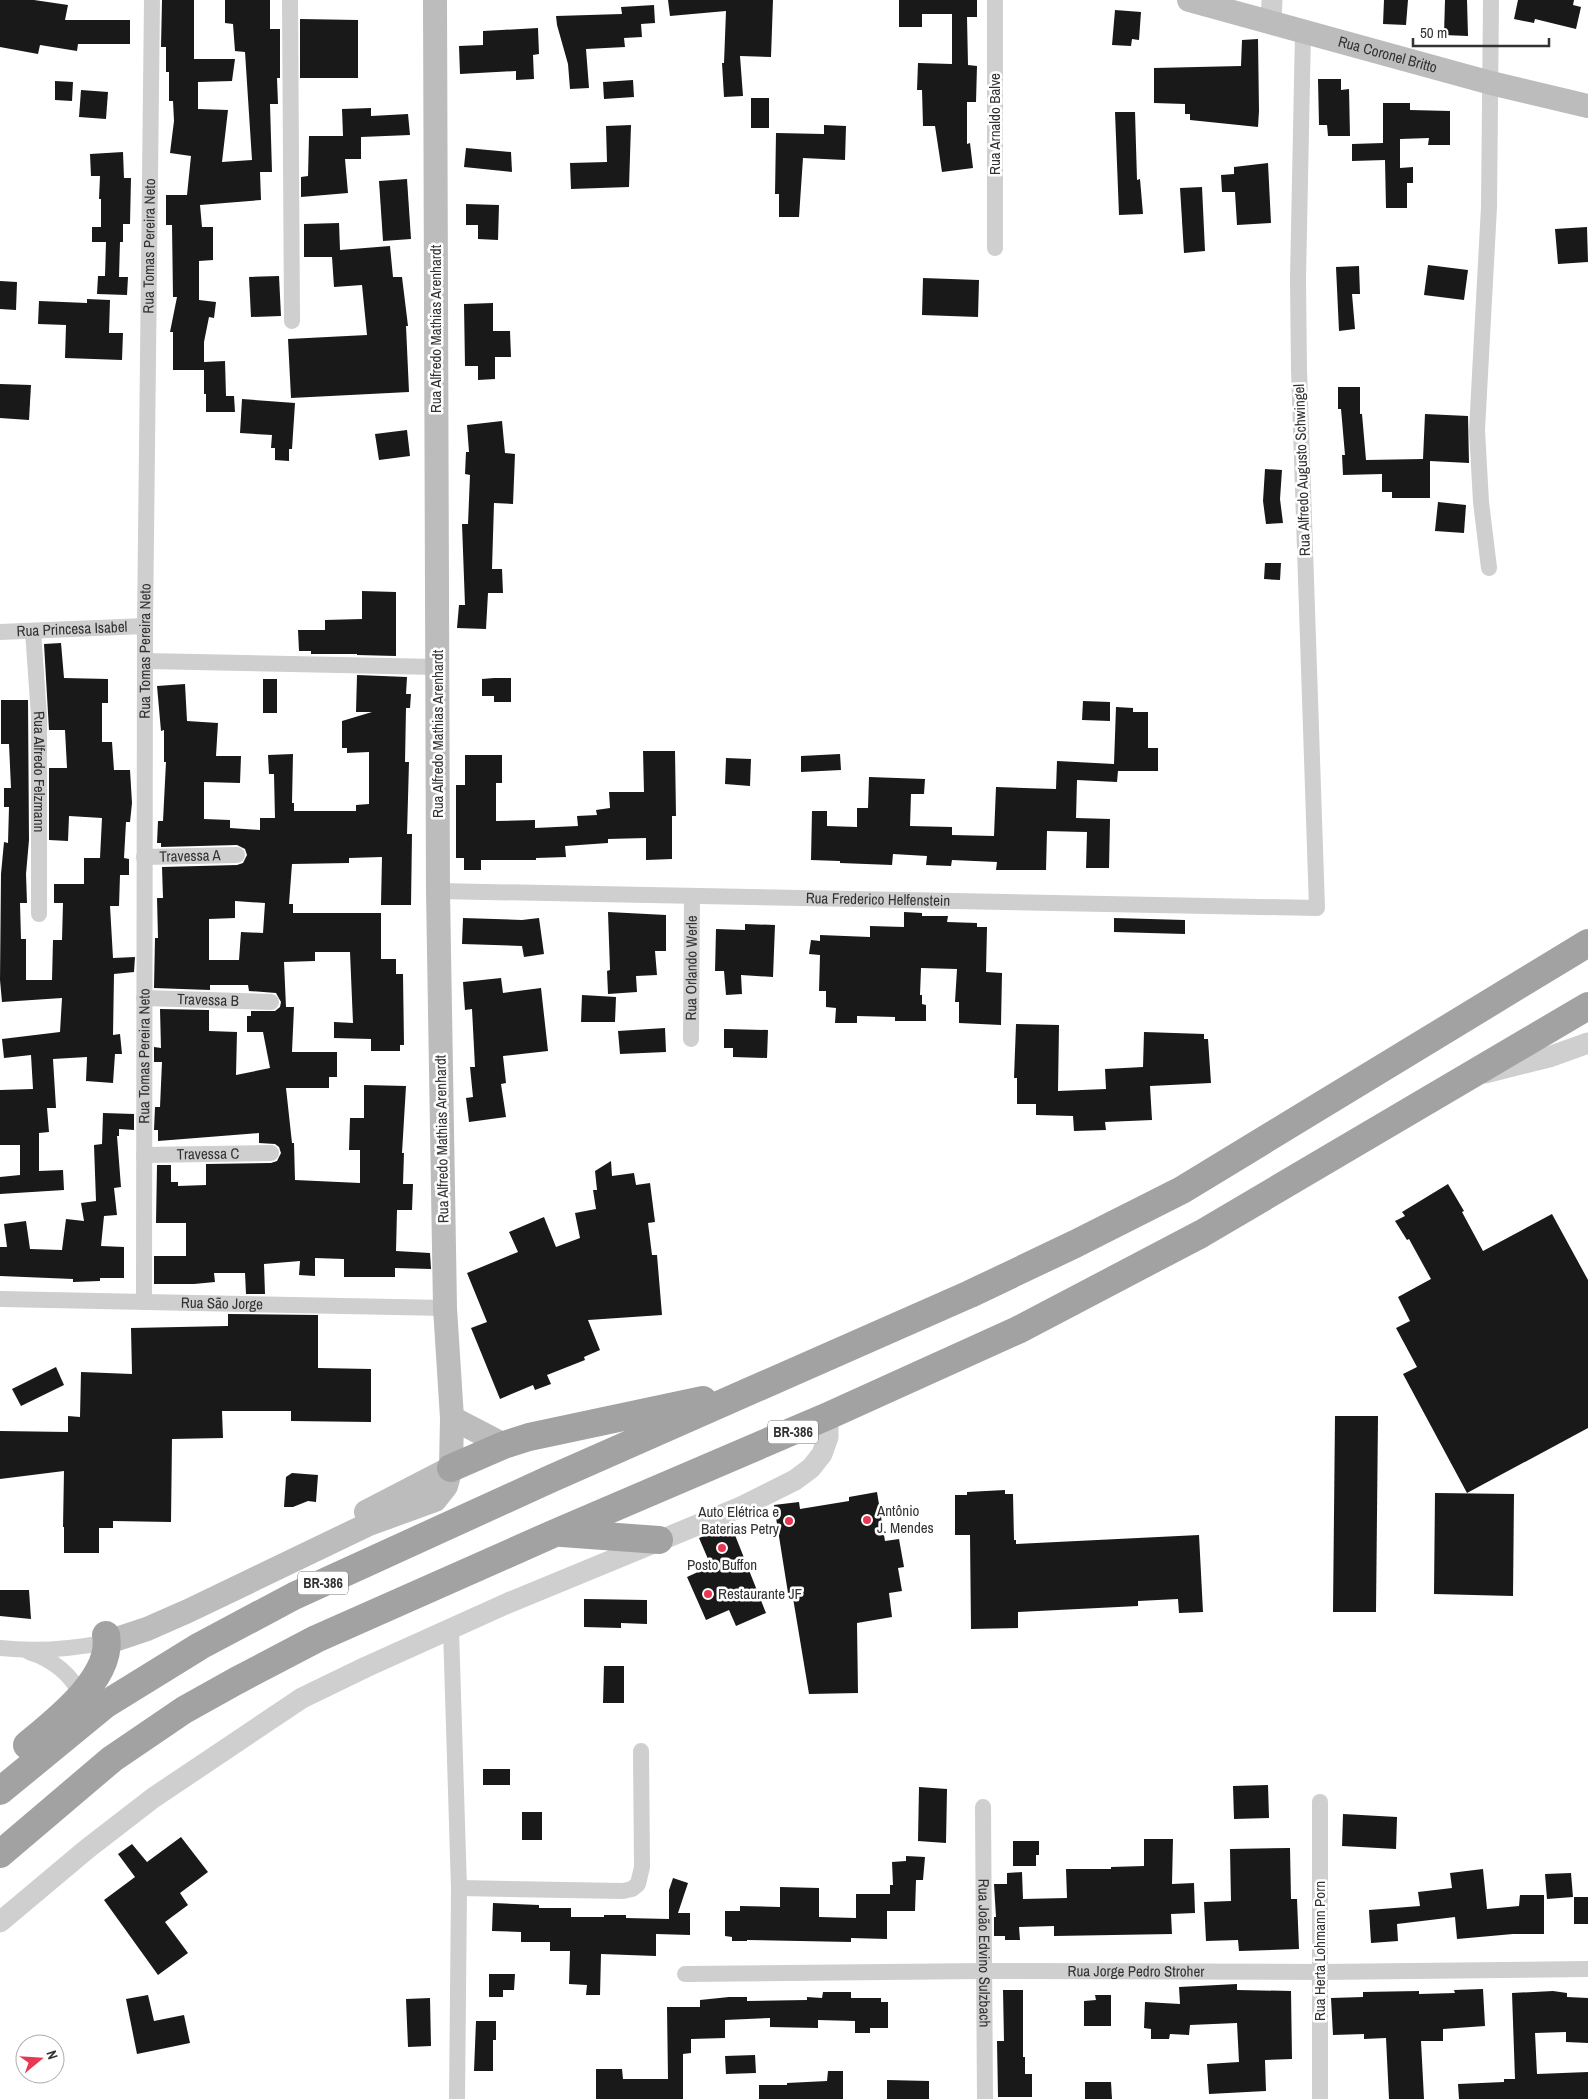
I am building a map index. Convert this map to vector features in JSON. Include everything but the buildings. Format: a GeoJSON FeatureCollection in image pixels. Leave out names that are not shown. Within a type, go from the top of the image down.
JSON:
{"type":"FeatureCollection","features":[{"type":"Feature","properties":{"kind":"highway","name":"BR-386"},"geometry":{"type":"LineString","coordinates":[[0,1791],[106,1704],[200,1646],[294,1596],[548,1480],[970,1294],[1182,1190],[1588,943]]}},
{"type":"Feature","properties":{"kind":"highway","name":"BR-386"},"geometry":{"type":"LineString","coordinates":[[0,1854],[112,1760],[184,1710],[316,1639],[555,1533],[828,1416],[1018,1330],[1201,1234],[1588,1006]]}},
{"type":"Feature","properties":{"kind":"highway"},"geometry":{"type":"LineString","coordinates":[[451,1468],[504,1445],[552,1431],[761,1387]]}},
{"type":"Feature","properties":{"kind":"highway"},"geometry":{"type":"LineString","coordinates":[[555,1533],[659,1540]]}},
{"type":"Feature","properties":{"kind":"highway"},"geometry":{"type":"LineString","coordinates":[[0,1768],[81,1697],[96,1678],[107,1639]]}},
{"type":"Feature","properties":{"kind":"main road","name":"Rua Alfredo Mathias Arenhardt"},"geometry":{"type":"LineString","coordinates":[[435,0],[438,891],[445,1308],[452,1418],[451,1468]]}},
{"type":"Feature","properties":{"kind":"main road","name":"Rua Coronel Britto"},"geometry":{"type":"LineString","coordinates":[[1189,0],[1272,12],[1303,31],[1491,83],[1588,106]]}},
{"type":"Feature","properties":{"kind":"main road"},"geometry":{"type":"LineString","coordinates":[[452,1418],[504,1445]]}},
{"type":"Feature","properties":{"kind":"main road"},"geometry":{"type":"LineString","coordinates":[[107,1639],[293,1550],[451,1468]]}},
{"type":"Feature","properties":{"kind":"street","name":"Rua Tomas Pereira Neto"},"geometry":{"type":"LineString","coordinates":[[144,1302],[145,626],[152,0]]}},
{"type":"Feature","properties":{"kind":"street"},"geometry":{"type":"LineString","coordinates":[[290,0],[292,321]]}},
{"type":"Feature","properties":{"kind":"street","name":"Rua Arnaldo Balve"},"geometry":{"type":"LineString","coordinates":[[994,0],[995,248]]}},
{"type":"Feature","properties":{"kind":"street"},"geometry":{"type":"LineString","coordinates":[[1489,568],[1481,502],[1476,430],[1489,207],[1491,0]]}},
{"type":"Feature","properties":{"kind":"street","name":"Rua Alfredo Augusto Schwingel"},"geometry":{"type":"LineString","coordinates":[[1303,31],[1298,279],[1299,370],[1317,908]]}},
{"type":"Feature","properties":{"kind":"street","name":"Rua Princesa Isabel"},"geometry":{"type":"LineString","coordinates":[[0,632],[145,626]]}},
{"type":"Feature","properties":{"kind":"street","name":"Rua Alfredo Felzmann"},"geometry":{"type":"LineString","coordinates":[[33,630],[39,716],[39,914]]}},
{"type":"Feature","properties":{"kind":"street"},"geometry":{"type":"LineString","coordinates":[[145,661],[438,667]]}},
{"type":"Feature","properties":{"kind":"street","name":"Travessa A"},"geometry":{"type":"LineString","coordinates":[[144,857],[237,855]]}},
{"type":"Feature","properties":{"kind":"street","name":"Rua Frederico Helfenstein"},"geometry":{"type":"LineString","coordinates":[[438,891],[1317,908]]}},
{"type":"Feature","properties":{"kind":"street","name":"Rua Orlando Werle"},"geometry":{"type":"LineString","coordinates":[[691,1039],[692,896]]}},
{"type":"Feature","properties":{"kind":"street","name":"Travessa B"},"geometry":{"type":"LineString","coordinates":[[144,998],[271,1002]]}},
{"type":"Feature","properties":{"kind":"street"},"geometry":{"type":"LineString","coordinates":[[1469,1077],[1549,1057],[1588,1044]]}},
{"type":"Feature","properties":{"kind":"street","name":"Travessa C"},"geometry":{"type":"LineString","coordinates":[[144,1154],[271,1153]]}},
{"type":"Feature","properties":{"kind":"street","name":"Rua São Jorge"},"geometry":{"type":"LineString","coordinates":[[0,1299],[445,1308]]}},
{"type":"Feature","properties":{"kind":"street"},"geometry":{"type":"LineString","coordinates":[[0,1922],[87,1849],[153,1798],[302,1698],[508,1603],[741,1507],[795,1480],[811,1468],[822,1454],[828,1437],[828,1416]]}},
{"type":"Feature","properties":{"kind":"street"},"geometry":{"type":"LineString","coordinates":[[451,1630],[459,1888],[457,2099]]}},
{"type":"Feature","properties":{"kind":"street"},"geometry":{"type":"LineString","coordinates":[[0,1647],[107,1639]]}},
{"type":"Feature","properties":{"kind":"street"},"geometry":{"type":"LineString","coordinates":[[25,1651],[69,1649],[107,1639]]}},
{"type":"Feature","properties":{"kind":"street"},"geometry":{"type":"LineString","coordinates":[[0,1647],[40,1655],[65,1672],[81,1697]]}},
{"type":"Feature","properties":{"kind":"street"},"geometry":{"type":"LineString","coordinates":[[459,1888],[623,1891],[632,1889],[638,1884],[642,1867],[640,1750]]}},
{"type":"Feature","properties":{"kind":"street","name":"Rua Herta Lohmann Porn"},"geometry":{"type":"LineString","coordinates":[[1320,1802],[1320,2099]]}},
{"type":"Feature","properties":{"kind":"street","name":"Rua João Edvino Sulzbach"},"geometry":{"type":"LineString","coordinates":[[983,1807],[985,2099]]}},
{"type":"Feature","properties":{"kind":"street","name":"Rua Jorge Pedro Stroher"},"geometry":{"type":"LineString","coordinates":[[685,1974],[983,1971],[1320,1972],[1588,1969]]}},
{"type":"Feature","properties":{"kind":"place","name":"Antônio J. Mendes"},"geometry":{"type":"Point","coordinates":[867,1520]}},
{"type":"Feature","properties":{"kind":"place","name":"Auto Elétrica e Baterias Petry"},"geometry":{"type":"Point","coordinates":[789,1521]}},
{"type":"Feature","properties":{"kind":"place","name":"Posto Buffon"},"geometry":{"type":"Point","coordinates":[722,1548]}},
{"type":"Feature","properties":{"kind":"place","name":"Restaurante JF"},"geometry":{"type":"Point","coordinates":[708,1594]}}]}
